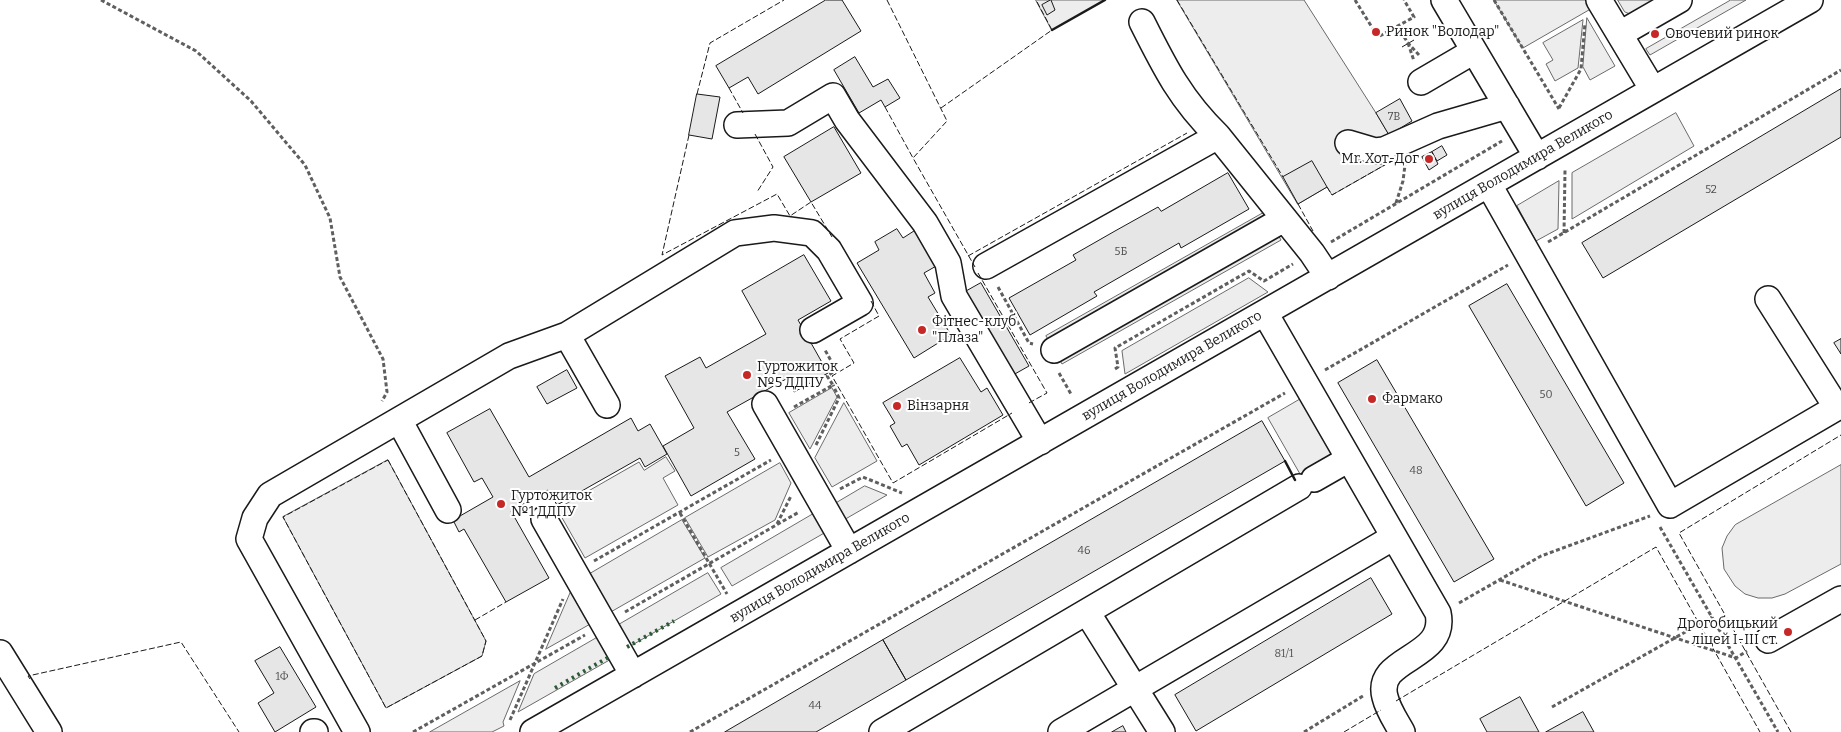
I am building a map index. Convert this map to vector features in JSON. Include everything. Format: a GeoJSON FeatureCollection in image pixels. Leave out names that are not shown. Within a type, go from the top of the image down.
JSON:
{"type":"FeatureCollection","features":[{"type":"Feature","properties":{"kind":"street"},"geometry":{"type":"LineString","coordinates":[[1444,0],[1537,157]]}},
{"type":"Feature","properties":{"kind":"street"},"geometry":{"type":"LineString","coordinates":[[1600,0],[1653,90]]}},
{"type":"Feature","properties":{"kind":"street"},"geometry":{"type":"LineString","coordinates":[[1620,34],[1679,0]]}},
{"type":"Feature","properties":{"kind":"street","name":"вулиця Володимира Великого"},"geometry":{"type":"LineString","coordinates":[[533,732],[1810,0]]}},
{"type":"Feature","properties":{"kind":"street"},"geometry":{"type":"LineString","coordinates":[[1142,22],[1180,94],[1196,114],[1218,136],[1312,253],[1328,277]]}},
{"type":"Feature","properties":{"kind":"street"},"geometry":{"type":"LineString","coordinates":[[1429,77],[1474,50]]}},
{"type":"Feature","properties":{"kind":"street"},"geometry":{"type":"LineString","coordinates":[[736,125],[788,123],[833,96],[847,120],[925,224],[948,262],[954,296],[1040,442]]}},
{"type":"Feature","properties":{"kind":"street"},"geometry":{"type":"LineString","coordinates":[[1348,144],[1375,151],[1384,150],[1438,126],[1507,106]]}},
{"type":"Feature","properties":{"kind":"street"},"geometry":{"type":"LineString","coordinates":[[986,266],[1218,136]]}},
{"type":"Feature","properties":{"kind":"street"},"geometry":{"type":"LineString","coordinates":[[1489,185],[1528,254],[1662,510],[1839,406],[1768,299]]}},
{"type":"Feature","properties":{"kind":"street"},"geometry":{"type":"LineString","coordinates":[[1049,355],[1284,218]]}},
{"type":"Feature","properties":{"kind":"street"},"geometry":{"type":"LineString","coordinates":[[357,732],[249,539],[254,518],[270,495],[389,415],[509,356],[567,336],[735,234],[774,228],[812,233],[829,250],[860,303],[818,339]]}},
{"type":"Feature","properties":{"kind":"street"},"geometry":{"type":"LineString","coordinates":[[1265,313],[1438,613],[1440,624],[1437,636],[1428,646],[1388,673],[1384,683],[1386,702],[1402,732]]}},
{"type":"Feature","properties":{"kind":"street"},"geometry":{"type":"LineString","coordinates":[[567,336],[607,405]]}},
{"type":"Feature","properties":{"kind":"street"},"geometry":{"type":"LineString","coordinates":[[769,411],[849,551]]}},
{"type":"Feature","properties":{"kind":"street"},"geometry":{"type":"LineString","coordinates":[[389,415],[448,510]]}},
{"type":"Feature","properties":{"kind":"street"},"geometry":{"type":"LineString","coordinates":[[882,732],[1349,459]]}},
{"type":"Feature","properties":{"kind":"street"},"geometry":{"type":"LineString","coordinates":[[544,519],[633,675]]}},
{"type":"Feature","properties":{"kind":"street"},"geometry":{"type":"LineString","coordinates":[[1061,732],[1394,537]]}},
{"type":"Feature","properties":{"kind":"street"},"geometry":{"type":"LineString","coordinates":[[1768,640],[1841,598]]}},
{"type":"Feature","properties":{"kind":"street"},"geometry":{"type":"LineString","coordinates":[[1088,612],[1162,732]]}},
{"type":"Feature","properties":{"kind":"street"},"geometry":{"type":"LineString","coordinates":[[0,653],[49,732]]}},
{"type":"Feature","properties":{"kind":"path"},"geometry":{"type":"LineString","coordinates":[[101,0],[196,51],[251,101],[305,165],[330,218],[340,278],[383,359],[389,415]]}},
{"type":"Feature","properties":{"kind":"path"},"geometry":{"type":"LineString","coordinates":[[1355,0],[1378,37],[1414,17],[1404,0]]}},
{"type":"Feature","properties":{"kind":"path"},"geometry":{"type":"LineString","coordinates":[[1494,0],[1559,109],[1580,68],[1585,21]]}},
{"type":"Feature","properties":{"kind":"path"},"geometry":{"type":"LineString","coordinates":[[1397,26],[1429,77]]}},
{"type":"Feature","properties":{"kind":"path"},"geometry":{"type":"LineString","coordinates":[[690,732],[1528,254],[1841,70]]}},
{"type":"Feature","properties":{"kind":"path"},"geometry":{"type":"LineString","coordinates":[[1110,372],[1118,367],[1115,348],[1249,271],[1264,281],[1521,130]]}},
{"type":"Feature","properties":{"kind":"path"},"geometry":{"type":"LineString","coordinates":[[1564,233],[1566,170]]}},
{"type":"Feature","properties":{"kind":"path"},"geometry":{"type":"LineString","coordinates":[[986,266],[1030,343],[1049,355],[1071,394]]}},
{"type":"Feature","properties":{"kind":"path"},"geometry":{"type":"LineString","coordinates":[[769,411],[833,385],[827,376],[836,370],[818,339]]}},
{"type":"Feature","properties":{"kind":"path"},"geometry":{"type":"LineString","coordinates":[[1064,398],[1079,390]]}},
{"type":"Feature","properties":{"kind":"path"},"geometry":{"type":"LineString","coordinates":[[510,720],[575,572],[790,448]]}},
{"type":"Feature","properties":{"kind":"path"},"geometry":{"type":"LineString","coordinates":[[413,732],[863,477],[902,493],[910,488]]}},
{"type":"Feature","properties":{"kind":"path"},"geometry":{"type":"LineString","coordinates":[[1438,613],[1541,556],[1662,510],[1712,617],[1778,732]]}},
{"type":"Feature","properties":{"kind":"path"},"geometry":{"type":"LineString","coordinates":[[680,513],[739,614]]}},
{"type":"Feature","properties":{"kind":"path"},"geometry":{"type":"LineString","coordinates":[[1500,580],[1736,658]]}},
{"type":"Feature","properties":{"kind":"path"},"geometry":{"type":"LineString","coordinates":[[1552,707],[1712,617]]}},
{"type":"Feature","properties":{"kind":"path"},"geometry":{"type":"LineString","coordinates":[[1304,732],[1384,683]]}},
{"type":"Feature","properties":{"kind":"shaded area"},"geometry":{"type":"Polygon","coordinates":[[[1036,0],[1105,0],[1052,30],[1036,0]]]}},
{"type":"Feature","properties":{"kind":"shaded area"},"geometry":{"type":"Polygon","coordinates":[[[1177,0],[1304,0],[1389,135],[1397,158],[1332,195],[1327,187],[1298,204],[1177,0]]]}},
{"type":"Feature","properties":{"kind":"shaded area"},"geometry":{"type":"Polygon","coordinates":[[[1494,0],[1599,0],[1601,3],[1523,48],[1494,0]]]}},
{"type":"Feature","properties":{"kind":"shaded area"},"geometry":{"type":"Polygon","coordinates":[[[1618,0],[1654,0],[1630,14],[1625,12],[1618,0]]]}},
{"type":"Feature","properties":{"kind":"shaded area"},"geometry":{"type":"Polygon","coordinates":[[[1731,0],[1746,0],[1650,55],[1646,49],[1731,0]]]}},
{"type":"Feature","properties":{"kind":"shaded area"},"geometry":{"type":"Polygon","coordinates":[[[1587,18],[1615,66],[1590,80],[1583,67],[1587,18]]]}},
{"type":"Feature","properties":{"kind":"shaded area"},"geometry":{"type":"Polygon","coordinates":[[[1583,20],[1578,68],[1555,81],[1546,64],[1553,60],[1543,43],[1583,20]]]}},
{"type":"Feature","properties":{"kind":"shaded area"},"geometry":{"type":"Polygon","coordinates":[[[1676,113],[1694,146],[1572,219],[1572,173],[1676,113]]]}},
{"type":"Feature","properties":{"kind":"shaded area"},"geometry":{"type":"Polygon","coordinates":[[[1559,181],[1558,229],[1536,241],[1517,206],[1559,181]]]}},
{"type":"Feature","properties":{"kind":"shaded area"},"geometry":{"type":"Polygon","coordinates":[[[1265,212],[1281,240],[1062,364],[1046,336],[1265,212]]]}},
{"type":"Feature","properties":{"kind":"shaded area"},"geometry":{"type":"Polygon","coordinates":[[[1249,278],[1268,292],[1125,374],[1122,351],[1249,278]]]}},
{"type":"Feature","properties":{"kind":"shaded area"},"geometry":{"type":"Polygon","coordinates":[[[832,388],[837,397],[810,449],[789,413],[832,388]]]}},
{"type":"Feature","properties":{"kind":"shaded area"},"geometry":{"type":"Polygon","coordinates":[[[1311,393],[1343,449],[1300,474],[1268,418],[1311,393]]]}},
{"type":"Feature","properties":{"kind":"shaded area"},"geometry":{"type":"Polygon","coordinates":[[[844,403],[877,461],[832,487],[815,458],[844,403]]]}},
{"type":"Feature","properties":{"kind":"shaded area"},"geometry":{"type":"Polygon","coordinates":[[[666,457],[675,471],[663,478],[678,505],[585,558],[557,509],[639,462],[644,470],[666,457]]]}},
{"type":"Feature","properties":{"kind":"shaded area"},"geometry":{"type":"Polygon","coordinates":[[[388,460],[486,641],[482,656],[386,708],[283,517],[388,460]]]}},
{"type":"Feature","properties":{"kind":"shaded area"},"geometry":{"type":"Polygon","coordinates":[[[780,463],[791,483],[775,520],[708,557],[685,518],[780,463]]]}},
{"type":"Feature","properties":{"kind":"shaded area"},"geometry":{"type":"Polygon","coordinates":[[[1841,465],[1841,564],[1785,594],[1772,598],[1758,598],[1745,594],[1735,586],[1724,569],[1722,548],[1727,536],[1735,525],[1841,465]]]}},
{"type":"Feature","properties":{"kind":"shaded area"},"geometry":{"type":"Polygon","coordinates":[[[865,486],[887,495],[842,521],[833,505],[865,486]]]}},
{"type":"Feature","properties":{"kind":"shaded area"},"geometry":{"type":"Polygon","coordinates":[[[815,513],[826,532],[732,586],[721,568],[815,513]]]}},
{"type":"Feature","properties":{"kind":"shaded area"},"geometry":{"type":"Polygon","coordinates":[[[682,520],[705,558],[609,613],[588,575],[682,520]]]}},
{"type":"Feature","properties":{"kind":"shaded area"},"geometry":{"type":"Polygon","coordinates":[[[708,573],[721,594],[627,648],[615,627],[708,573]]]}},
{"type":"Feature","properties":{"kind":"shaded area"},"geometry":{"type":"Polygon","coordinates":[[[572,589],[592,623],[546,649],[572,589]]]}},
{"type":"Feature","properties":{"kind":"shaded area"},"geometry":{"type":"Polygon","coordinates":[[[600,636],[613,658],[518,712],[534,674],[600,636]]]}},
{"type":"Feature","properties":{"kind":"shaded area"},"geometry":{"type":"Polygon","coordinates":[[[520,681],[503,722],[504,726],[492,732],[430,732],[520,681]]]}},
{"type":"Feature","properties":{"kind":"building"},"geometry":{"type":"Polygon","coordinates":[[[826,0],[842,0],[861,31],[758,94],[748,77],[729,88],[716,66],[826,0]]]}},
{"type":"Feature","properties":{"kind":"building"},"geometry":{"type":"Polygon","coordinates":[[[1051,0],[1055,10],[1047,15],[1042,5],[1051,0]]]}},
{"type":"Feature","properties":{"kind":"building"},"geometry":{"type":"Polygon","coordinates":[[[855,57],[873,87],[888,79],[900,98],[885,107],[881,100],[859,113],[834,70],[855,57]]]}},
{"type":"Feature","properties":{"kind":"building"},"geometry":{"type":"Polygon","coordinates":[[[1841,89],[1841,137],[1603,278],[1582,243],[1841,89]]]}},
{"type":"Feature","properties":{"kind":"building"},"geometry":{"type":"Polygon","coordinates":[[[697,94],[720,97],[712,139],[689,135],[697,94]]]}},
{"type":"Feature","properties":{"kind":"building"},"geometry":{"type":"Polygon","coordinates":[[[1400,99],[1412,121],[1389,135],[1376,113],[1400,99]]]}},
{"type":"Feature","properties":{"kind":"building"},"geometry":{"type":"Polygon","coordinates":[[[834,127],[861,173],[811,202],[784,157],[834,127]]]}},
{"type":"Feature","properties":{"kind":"building"},"geometry":{"type":"Polygon","coordinates":[[[1442,146],[1447,155],[1437,161],[1432,152],[1442,146]]]}},
{"type":"Feature","properties":{"kind":"building","name":"Mr. Хот-Дог"},"geometry":{"type":"Polygon","coordinates":[[[1432,152],[1438,164],[1429,170],[1422,157],[1432,152]]]}},
{"type":"Feature","properties":{"kind":"building"},"geometry":{"type":"Polygon","coordinates":[[[1312,161],[1327,187],[1298,204],[1283,177],[1312,161]]]}},
{"type":"Feature","properties":{"kind":"building"},"geometry":{"type":"Polygon","coordinates":[[[1228,173],[1249,209],[1181,248],[1179,243],[1094,292],[1097,296],[1030,335],[1009,298],[1076,260],[1073,255],[1115,231],[1158,207],[1161,211],[1228,173]]]}},
{"type":"Feature","properties":{"kind":"building"},"geometry":{"type":"Polygon","coordinates":[[[897,229],[903,238],[917,229],[938,265],[924,273],[935,293],[928,297],[951,335],[914,358],[857,263],[879,250],[875,242],[897,229]]]}},
{"type":"Feature","properties":{"kind":"building","name":"Гуртожиток №5 ДДПУ"},"geometry":{"type":"Polygon","coordinates":[[[804,255],[831,301],[798,320],[828,373],[794,392],[786,379],[727,412],[755,459],[691,496],[663,446],[694,428],[665,376],[700,357],[706,368],[766,334],[742,291],[804,255]]]}},
{"type":"Feature","properties":{"kind":"building"},"geometry":{"type":"Polygon","coordinates":[[[981,283],[1029,366],[1013,375],[965,292],[981,283]]]}},
{"type":"Feature","properties":{"kind":"building"},"geometry":{"type":"Polygon","coordinates":[[[1507,284],[1624,483],[1586,506],[1469,306],[1507,284]]]}},
{"type":"Feature","properties":{"kind":"building"},"geometry":{"type":"Polygon","coordinates":[[[1841,339],[1841,354],[1834,343],[1841,339]]]}},
{"type":"Feature","properties":{"kind":"building"},"geometry":{"type":"Polygon","coordinates":[[[960,358],[981,392],[987,388],[1003,415],[919,465],[907,444],[902,447],[890,426],[895,423],[883,403],[960,358]]]}},
{"type":"Feature","properties":{"kind":"building"},"geometry":{"type":"Polygon","coordinates":[[[1377,360],[1494,559],[1454,582],[1338,383],[1377,360]]]}},
{"type":"Feature","properties":{"kind":"building"},"geometry":{"type":"Polygon","coordinates":[[[567,370],[577,388],[547,404],[537,387],[567,370]]]}},
{"type":"Feature","properties":{"kind":"building","name":"Гуртожиток №1 ДДПУ"},"geometry":{"type":"Polygon","coordinates":[[[490,409],[529,477],[631,418],[638,431],[650,424],[667,454],[645,467],[640,458],[557,505],[548,490],[511,511],[549,578],[506,602],[464,529],[459,532],[453,520],[493,497],[482,478],[474,482],[447,433],[490,409]]]}},
{"type":"Feature","properties":{"kind":"building"},"geometry":{"type":"Polygon","coordinates":[[[1262,421],[1285,461],[906,680],[883,640],[1262,421]]]}},
{"type":"Feature","properties":{"kind":"building"},"geometry":{"type":"Polygon","coordinates":[[[1371,578],[1392,614],[1196,731],[1175,695],[1371,578]]]}},
{"type":"Feature","properties":{"kind":"building"},"geometry":{"type":"Polygon","coordinates":[[[883,640],[906,680],[816,732],[725,732],[883,640]]]}},
{"type":"Feature","properties":{"kind":"building"},"geometry":{"type":"Polygon","coordinates":[[[280,647],[316,707],[275,732],[258,703],[274,693],[255,661],[280,647]]]}},
{"type":"Feature","properties":{"kind":"building"},"geometry":{"type":"Polygon","coordinates":[[[1520,697],[1539,732],[1487,732],[1480,719],[1520,697]]]}},
{"type":"Feature","properties":{"kind":"building"},"geometry":{"type":"Polygon","coordinates":[[[1583,712],[1594,732],[1546,732],[1583,712]]]}},
{"type":"Feature","properties":{"kind":"building"},"geometry":{"type":"Polygon","coordinates":[[[1123,726],[1126,732],[1112,732],[1123,726]]]}},
{"type":"Feature","properties":{"kind":"hedge"},"geometry":{"type":"LineString","coordinates":[[627,647],[674,621]]}},
{"type":"Feature","properties":{"kind":"hedge"},"geometry":{"type":"LineString","coordinates":[[555,688],[609,657]]}},
{"type":"Feature","properties":{"kind":"fence"},"geometry":{"type":"LineString","coordinates":[[697,94],[710,43],[784,0]]}},
{"type":"Feature","properties":{"kind":"fence"},"geometry":{"type":"LineString","coordinates":[[887,0],[947,121],[913,158],[975,267]]}},
{"type":"Feature","properties":{"kind":"fence"},"geometry":{"type":"LineString","coordinates":[[941,108],[1052,30],[1036,0]]}},
{"type":"Feature","properties":{"kind":"fence"},"geometry":{"type":"LineString","coordinates":[[1177,0],[1283,177]]}},
{"type":"Feature","properties":{"kind":"fence"},"geometry":{"type":"LineString","coordinates":[[1402,47],[1414,40]]}},
{"type":"Feature","properties":{"kind":"fence"},"geometry":{"type":"LineString","coordinates":[[729,88],[743,113]]}},
{"type":"Feature","properties":{"kind":"fence"},"geometry":{"type":"LineString","coordinates":[[885,107],[913,158]]}},
{"type":"Feature","properties":{"kind":"fence"},"geometry":{"type":"LineString","coordinates":[[968,256],[1187,133]]}},
{"type":"Feature","properties":{"kind":"fence"},"geometry":{"type":"LineString","coordinates":[[755,134],[773,167],[757,192]]}},
{"type":"Feature","properties":{"kind":"fence"},"geometry":{"type":"LineString","coordinates":[[689,135],[662,255],[777,194],[790,216],[811,202],[832,237]]}},
{"type":"Feature","properties":{"kind":"fence"},"geometry":{"type":"LineString","coordinates":[[1327,187],[1332,195],[1397,158],[1395,155]]}},
{"type":"Feature","properties":{"kind":"fence"},"geometry":{"type":"LineString","coordinates":[[1298,204],[1313,231]]}},
{"type":"Feature","properties":{"kind":"fence"},"geometry":{"type":"LineString","coordinates":[[978,273],[1047,393],[1027,404]]}},
{"type":"Feature","properties":{"kind":"fence"},"geometry":{"type":"LineString","coordinates":[[871,301],[879,316],[840,339],[854,363],[832,376],[893,483],[1012,413]]}},
{"type":"Feature","properties":{"kind":"fence"},"geometry":{"type":"LineString","coordinates":[[1791,732],[1679,533],[1841,435]]}},
{"type":"Feature","properties":{"kind":"fence"},"geometry":{"type":"LineString","coordinates":[[388,460],[486,641],[482,656],[386,708],[283,517],[388,460]]}},
{"type":"Feature","properties":{"kind":"fence"},"geometry":{"type":"LineString","coordinates":[[1396,701],[1656,547],[1760,732]]}},
{"type":"Feature","properties":{"kind":"fence"},"geometry":{"type":"LineString","coordinates":[[475,620],[506,602]]}},
{"type":"Feature","properties":{"kind":"fence"},"geometry":{"type":"LineString","coordinates":[[30,679],[28,676],[181,642],[239,732]]}},
{"type":"Feature","properties":{"kind":"fence"},"geometry":{"type":"LineString","coordinates":[[1344,732],[1381,710]]}},
{"type":"Feature","properties":{"kind":"wall"},"geometry":{"type":"LineString","coordinates":[[1052,30],[1105,0]]}},
{"type":"Feature","properties":{"kind":"wall"},"geometry":{"type":"LineString","coordinates":[[1285,461],[1295,480]]}},
{"type":"Feature","properties":{"kind":"place","name":"Ринок \"Володар\""},"geometry":{"type":"Point","coordinates":[1376,32]}},
{"type":"Feature","properties":{"kind":"place","name":"Овочевий ринок"},"geometry":{"type":"Point","coordinates":[1655,34]}},
{"type":"Feature","properties":{"kind":"place","name":"Mr. Хот-Дог"},"geometry":{"type":"Point","coordinates":[1429,159]}},
{"type":"Feature","properties":{"kind":"place","name":"Фітнес-клуб \"Плаза\""},"geometry":{"type":"Point","coordinates":[922,330]}},
{"type":"Feature","properties":{"kind":"place","name":"Гуртожиток №5 ДДПУ"},"geometry":{"type":"Point","coordinates":[747,375]}},
{"type":"Feature","properties":{"kind":"place","name":"Фармако"},"geometry":{"type":"Point","coordinates":[1372,399]}},
{"type":"Feature","properties":{"kind":"place","name":"Вінзарня"},"geometry":{"type":"Point","coordinates":[897,406]}},
{"type":"Feature","properties":{"kind":"place","name":"Гуртожиток №1 ДДПУ"},"geometry":{"type":"Point","coordinates":[501,504]}},
{"type":"Feature","properties":{"kind":"place","name":"Дрогобицький ліцей І-ІІІ ст."},"geometry":{"type":"Point","coordinates":[1788,632]}}]}
